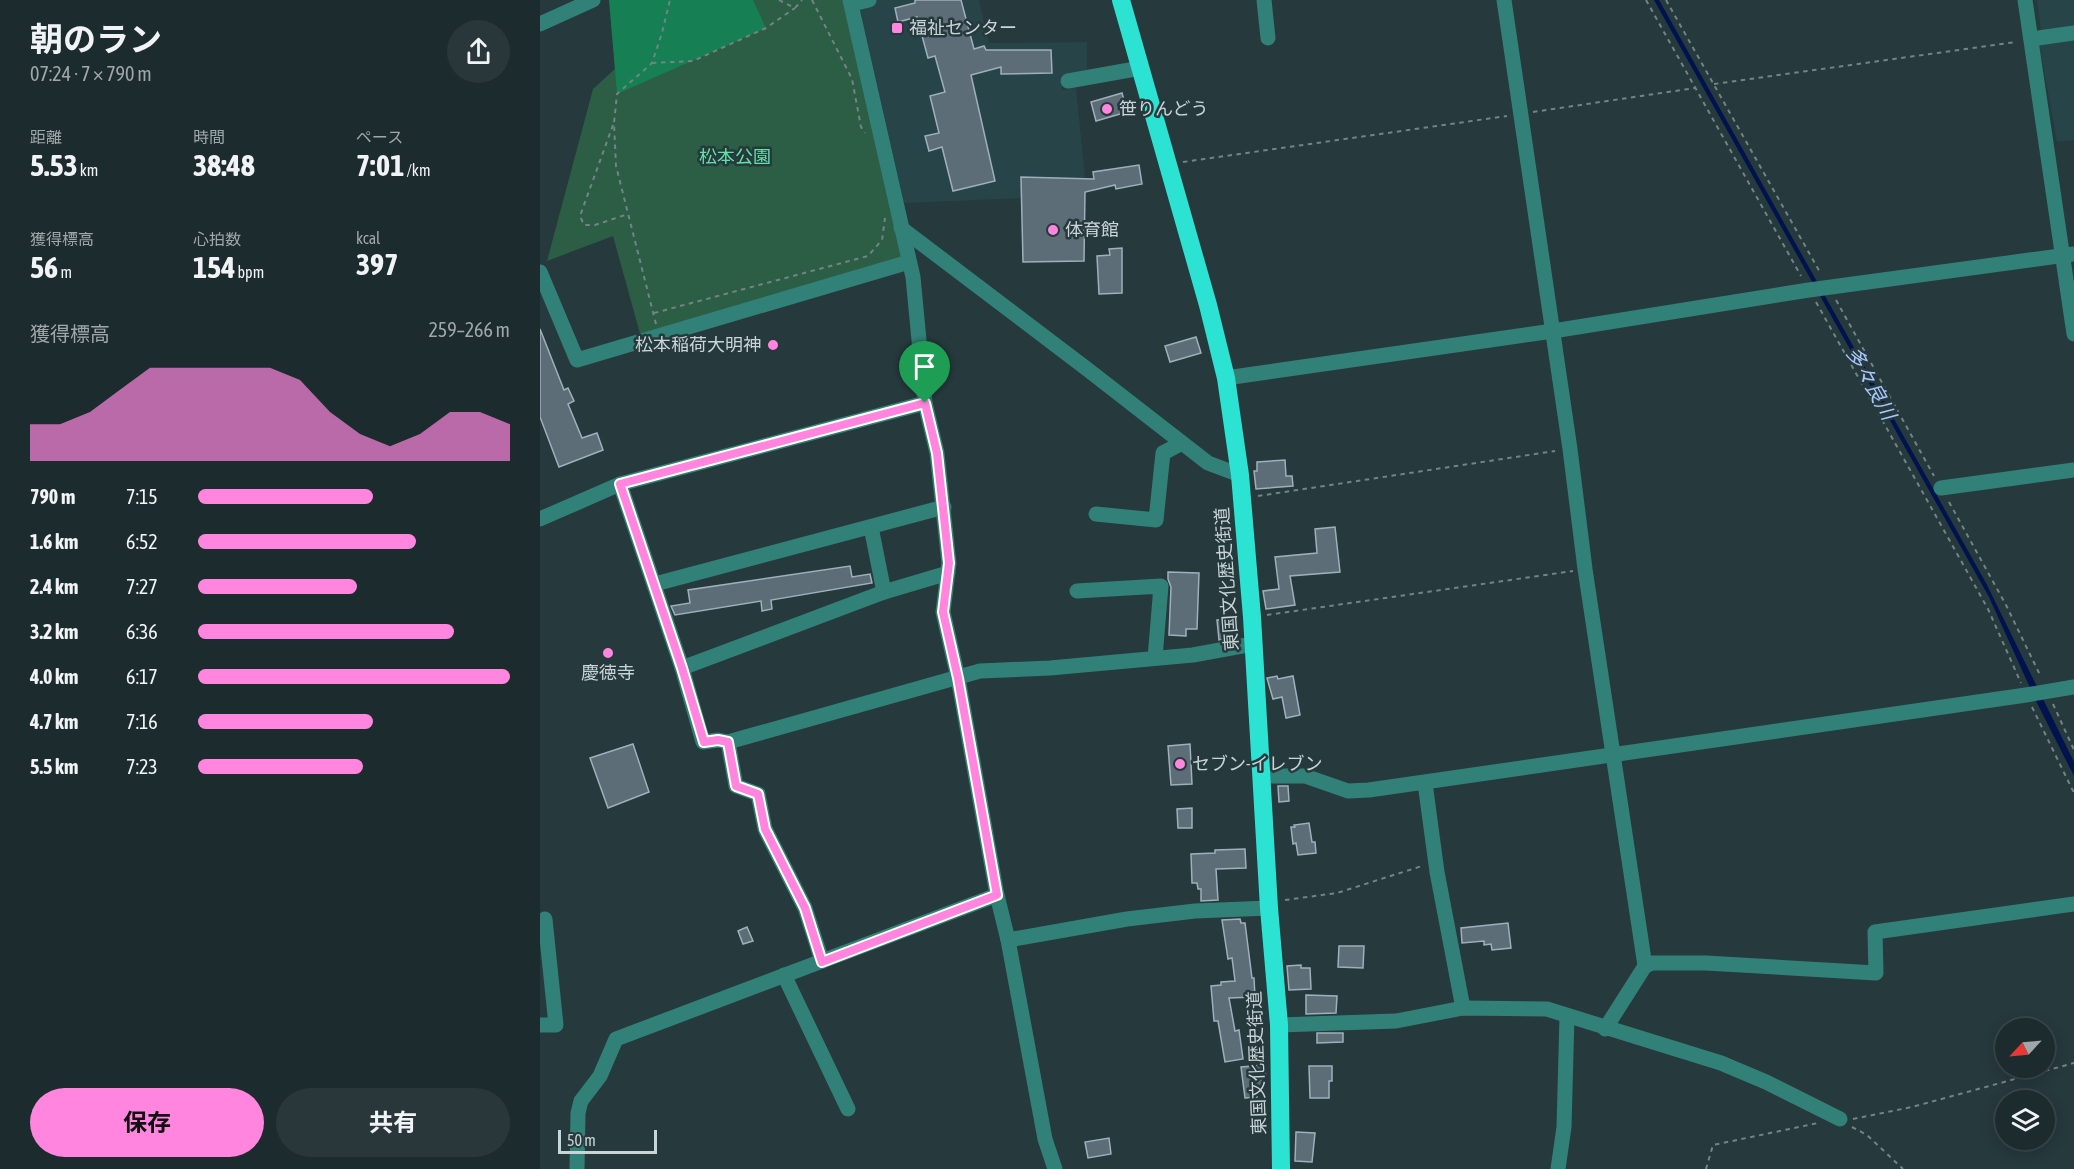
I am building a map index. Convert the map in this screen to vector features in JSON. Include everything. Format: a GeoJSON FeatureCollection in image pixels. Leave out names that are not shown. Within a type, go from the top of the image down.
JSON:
{"type":"FeatureCollection","features":[{"type":"Feature","properties":{"kind":"highway","name":"東国文化歴史街道"},"geometry":{"type":"LineString","coordinates":[[1121,0],[1208,306],[1226,378],[1240,475],[1252,617],[1269,905],[1279,1025],[1281,1169]]}},
{"type":"Feature","properties":{"kind":"street"},"geometry":{"type":"LineString","coordinates":[[540,24],[571,5],[593,0]]}},
{"type":"Feature","properties":{"kind":"street"},"geometry":{"type":"LineString","coordinates":[[869,0],[851,2],[913,277],[925,403],[937,453],[944,507],[949,563],[943,612],[958,678],[997,895],[1008,939],[1045,1139],[1055,1169]]}},
{"type":"Feature","properties":{"kind":"street"},"geometry":{"type":"LineString","coordinates":[[1264,0],[1268,38]]}},
{"type":"Feature","properties":{"kind":"street"},"geometry":{"type":"LineString","coordinates":[[1504,0],[1570,449],[1585,569],[1645,966]]}},
{"type":"Feature","properties":{"kind":"street"},"geometry":{"type":"LineString","coordinates":[[2025,0],[2068,255],[2074,333]]}},
{"type":"Feature","properties":{"kind":"street"},"geometry":{"type":"LineString","coordinates":[[2031,39],[2074,33]]}},
{"type":"Feature","properties":{"kind":"street"},"geometry":{"type":"LineString","coordinates":[[1068,81],[1140,68]]}},
{"type":"Feature","properties":{"kind":"street"},"geometry":{"type":"LineString","coordinates":[[901,228],[1208,463],[1240,475]]}},
{"type":"Feature","properties":{"kind":"street"},"geometry":{"type":"LineString","coordinates":[[1226,378],[1809,290],[2068,255]]}},
{"type":"Feature","properties":{"kind":"street"},"geometry":{"type":"LineString","coordinates":[[540,272],[577,360],[909,262]]}},
{"type":"Feature","properties":{"kind":"street"},"geometry":{"type":"LineString","coordinates":[[540,519],[620,484],[925,403]]}},
{"type":"Feature","properties":{"kind":"street"},"geometry":{"type":"LineString","coordinates":[[1096,514],[1156,520],[1163,453],[1182,443]]}},
{"type":"Feature","properties":{"kind":"street"},"geometry":{"type":"LineString","coordinates":[[1941,488],[2074,470]]}},
{"type":"Feature","properties":{"kind":"street"},"geometry":{"type":"LineString","coordinates":[[620,484],[655,584],[704,742],[718,740],[728,742],[980,671],[1050,668],[1193,655],[1253,644]]}},
{"type":"Feature","properties":{"kind":"street"},"geometry":{"type":"LineString","coordinates":[[655,584],[944,507]]}},
{"type":"Feature","properties":{"kind":"street"},"geometry":{"type":"LineString","coordinates":[[870,527],[884,592]]}},
{"type":"Feature","properties":{"kind":"street"},"geometry":{"type":"LineString","coordinates":[[682,668],[884,592],[948,573]]}},
{"type":"Feature","properties":{"kind":"street"},"geometry":{"type":"LineString","coordinates":[[1077,591],[1161,586],[1155,658]]}},
{"type":"Feature","properties":{"kind":"street"},"geometry":{"type":"LineString","coordinates":[[1262,776],[1305,776],[1348,791],[1425,783],[2074,687]]}},
{"type":"Feature","properties":{"kind":"street"},"geometry":{"type":"LineString","coordinates":[[728,742],[736,786],[758,794],[765,829],[805,908],[822,962]]}},
{"type":"Feature","properties":{"kind":"street"},"geometry":{"type":"LineString","coordinates":[[1425,783],[1436,867],[1463,1008]]}},
{"type":"Feature","properties":{"kind":"street"},"geometry":{"type":"LineString","coordinates":[[577,1169],[578,1113],[581,1101],[600,1076],[616,1039],[997,895]]}},
{"type":"Feature","properties":{"kind":"street"},"geometry":{"type":"LineString","coordinates":[[1605,1029],[1645,966],[1652,963],[1707,963],[1876,972],[1875,932],[2074,904]]}},
{"type":"Feature","properties":{"kind":"street"},"geometry":{"type":"LineString","coordinates":[[1008,939],[1184,912],[1269,905]]}},
{"type":"Feature","properties":{"kind":"street"},"geometry":{"type":"LineString","coordinates":[[540,1025],[556,1025],[545,919]]}},
{"type":"Feature","properties":{"kind":"street"},"geometry":{"type":"LineString","coordinates":[[784,975],[848,1109]]}},
{"type":"Feature","properties":{"kind":"street"},"geometry":{"type":"LineString","coordinates":[[1279,1025],[1396,1021],[1463,1008],[1547,1009],[1605,1029],[1721,1063],[1766,1082],[1840,1119]]}},
{"type":"Feature","properties":{"kind":"street"},"geometry":{"type":"LineString","coordinates":[[1558,1169],[1564,1128],[1567,1016]]}},
{"type":"Feature","properties":{"kind":"path"},"geometry":{"type":"LineString","coordinates":[[659,332],[616,166],[614,123],[617,94],[652,63],[670,0]]}},
{"type":"Feature","properties":{"kind":"path"},"geometry":{"type":"LineString","coordinates":[[779,0],[795,8]]}},
{"type":"Feature","properties":{"kind":"path"},"geometry":{"type":"LineString","coordinates":[[652,63],[693,61],[766,28],[795,8],[802,0]]}},
{"type":"Feature","properties":{"kind":"path"},"geometry":{"type":"LineString","coordinates":[[812,0],[852,79],[861,127],[867,137]]}},
{"type":"Feature","properties":{"kind":"path"},"geometry":{"type":"LineString","coordinates":[[1646,0],[1988,609],[2026,695],[2074,793]]}},
{"type":"Feature","properties":{"kind":"path"},"geometry":{"type":"LineString","coordinates":[[1666,0],[1829,288]]}},
{"type":"Feature","properties":{"kind":"path"},"geometry":{"type":"LineString","coordinates":[[1714,84],[2031,39]]}},
{"type":"Feature","properties":{"kind":"path"},"geometry":{"type":"LineString","coordinates":[[1168,165],[1695,88]]}},
{"type":"Feature","properties":{"kind":"path"},"geometry":{"type":"LineString","coordinates":[[614,123],[580,216],[584,225],[595,225],[628,214]]}},
{"type":"Feature","properties":{"kind":"path"},"geometry":{"type":"LineString","coordinates":[[654,313],[868,256],[882,240],[886,209]]}},
{"type":"Feature","properties":{"kind":"path"},"geometry":{"type":"LineString","coordinates":[[1242,499],[1570,449]]}},
{"type":"Feature","properties":{"kind":"path"},"geometry":{"type":"LineString","coordinates":[[1252,617],[1585,569]]}},
{"type":"Feature","properties":{"kind":"path"},"geometry":{"type":"LineString","coordinates":[[2047,690],[2074,750]]}},
{"type":"Feature","properties":{"kind":"path"},"geometry":{"type":"LineString","coordinates":[[1269,905],[1337,893],[1422,866],[1436,867]]}},
{"type":"Feature","properties":{"kind":"path"},"geometry":{"type":"LineString","coordinates":[[1706,1169],[1713,1144],[1912,1107],[2074,1063]]}},
{"type":"Feature","properties":{"kind":"path"},"geometry":{"type":"LineString","coordinates":[[1840,1119],[1867,1135],[1903,1169]]}},
{"type":"Feature","properties":{"kind":"shaded area"},"geometry":{"type":"Polygon","coordinates":[[[858,0],[979,0],[989,43],[1087,42],[1087,71],[1062,77],[1062,90],[1076,88],[1085,178],[1084,261],[1023,262],[1022,198],[904,203],[858,0]]]}},
{"type":"Feature","properties":{"kind":"shaded area"},"geometry":{"type":"Polygon","coordinates":[[[2037,0],[2074,0],[2074,27],[2041,31],[2037,0]]]}},
{"type":"Feature","properties":{"kind":"shaded area"},"geometry":{"type":"Polygon","coordinates":[[[2074,38],[2074,140],[2057,142],[2039,43],[2074,38]]]}},
{"type":"Feature","properties":{"kind":"green space"},"geometry":{"type":"Polygon","coordinates":[[[609,0],[753,0],[766,28],[617,94],[609,0]]]}},
{"type":"Feature","properties":{"kind":"green space","name":"松本公園"},"geometry":{"type":"Polygon","coordinates":[[[652,0],[850,0],[908,259],[641,337],[613,236],[547,261],[593,89],[641,45],[652,0]]]}},
{"type":"Feature","properties":{"kind":"water","name":"多々良川"},"geometry":{"type":"Polygon","coordinates":[[[1654,0],[1659,0],[1986,583],[2074,762],[2074,776],[2037,703],[1989,597],[1654,0]]]}},
{"type":"Feature","properties":{"kind":"building"},"geometry":{"type":"Polygon","coordinates":[[[915,0],[961,0],[974,49],[984,46],[986,50],[1051,50],[1052,73],[1001,74],[1001,67],[971,75],[995,181],[953,191],[942,147],[929,151],[925,136],[939,133],[930,96],[945,92],[935,56],[928,58],[917,17],[898,22],[895,8],[915,3],[915,0]]]}},
{"type":"Feature","properties":{"kind":"building"},"geometry":{"type":"Polygon","coordinates":[[[1122,93],[1127,112],[1096,121],[1091,102],[1122,93]]]}},
{"type":"Feature","properties":{"kind":"building","name":"体育館"},"geometry":{"type":"Polygon","coordinates":[[[1139,165],[1142,184],[1116,189],[1115,185],[1085,192],[1084,261],[1023,262],[1021,177],[1094,179],[1093,172],[1139,165]]]}},
{"type":"Feature","properties":{"kind":"building"},"geometry":{"type":"Polygon","coordinates":[[[1122,248],[1122,293],[1099,294],[1097,256],[1110,255],[1109,249],[1122,248]]]}},
{"type":"Feature","properties":{"kind":"building"},"geometry":{"type":"Polygon","coordinates":[[[540,329],[564,390],[568,388],[574,401],[568,404],[582,438],[597,433],[603,450],[559,467],[540,417],[540,329]]]}},
{"type":"Feature","properties":{"kind":"building"},"geometry":{"type":"Polygon","coordinates":[[[1196,337],[1201,353],[1170,362],[1165,346],[1196,337]]]}},
{"type":"Feature","properties":{"kind":"building"},"geometry":{"type":"Polygon","coordinates":[[[1285,460],[1286,476],[1292,476],[1293,486],[1256,489],[1254,471],[1257,471],[1257,462],[1285,460]]]}},
{"type":"Feature","properties":{"kind":"building"},"geometry":{"type":"Polygon","coordinates":[[[1335,527],[1340,572],[1290,576],[1295,605],[1266,609],[1263,591],[1279,589],[1275,557],[1317,553],[1315,529],[1335,527]]]}},
{"type":"Feature","properties":{"kind":"building"},"geometry":{"type":"Polygon","coordinates":[[[850,566],[852,577],[870,574],[872,583],[771,600],[772,609],[762,611],[761,601],[675,615],[671,606],[690,603],[688,590],[850,566]]]}},
{"type":"Feature","properties":{"kind":"building"},"geometry":{"type":"Polygon","coordinates":[[[1168,572],[1199,573],[1197,629],[1186,629],[1186,636],[1169,635],[1171,587],[1168,572]]]}},
{"type":"Feature","properties":{"kind":"building"},"geometry":{"type":"Polygon","coordinates":[[[1235,619],[1237,637],[1219,640],[1217,620],[1235,619]]]}},
{"type":"Feature","properties":{"kind":"building"},"geometry":{"type":"Polygon","coordinates":[[[1277,676],[1278,679],[1293,676],[1300,715],[1286,718],[1282,697],[1273,699],[1267,678],[1277,676]]]}},
{"type":"Feature","properties":{"kind":"building"},"geometry":{"type":"Polygon","coordinates":[[[633,744],[649,792],[608,808],[590,758],[633,744]]]}},
{"type":"Feature","properties":{"kind":"building"},"geometry":{"type":"Polygon","coordinates":[[[1190,744],[1192,784],[1171,785],[1168,746],[1190,744]]]}},
{"type":"Feature","properties":{"kind":"building"},"geometry":{"type":"Polygon","coordinates":[[[1278,786],[1288,786],[1289,801],[1279,802],[1278,786]]]}},
{"type":"Feature","properties":{"kind":"building"},"geometry":{"type":"Polygon","coordinates":[[[1192,808],[1192,828],[1178,828],[1177,809],[1192,808]]]}},
{"type":"Feature","properties":{"kind":"building"},"geometry":{"type":"Polygon","coordinates":[[[1309,823],[1316,853],[1298,855],[1296,843],[1293,844],[1291,827],[1309,823]]]}},
{"type":"Feature","properties":{"kind":"building"},"geometry":{"type":"Polygon","coordinates":[[[1245,849],[1246,868],[1216,869],[1218,900],[1201,901],[1201,889],[1198,889],[1197,883],[1192,883],[1191,854],[1245,849]]]}},
{"type":"Feature","properties":{"kind":"building"},"geometry":{"type":"Polygon","coordinates":[[[1240,919],[1241,923],[1245,923],[1255,997],[1229,998],[1235,1031],[1239,1030],[1243,1059],[1225,1062],[1218,1021],[1214,1021],[1211,986],[1221,985],[1221,982],[1235,981],[1232,958],[1228,959],[1222,920],[1240,919]]]}},
{"type":"Feature","properties":{"kind":"building"},"geometry":{"type":"Polygon","coordinates":[[[1508,923],[1511,948],[1492,950],[1491,944],[1484,945],[1484,941],[1462,943],[1461,928],[1508,923]]]}},
{"type":"Feature","properties":{"kind":"building"},"geometry":{"type":"Polygon","coordinates":[[[747,927],[753,941],[743,944],[738,931],[747,927]]]}},
{"type":"Feature","properties":{"kind":"building"},"geometry":{"type":"Polygon","coordinates":[[[1339,946],[1364,946],[1363,968],[1338,967],[1339,946]]]}},
{"type":"Feature","properties":{"kind":"building"},"geometry":{"type":"Polygon","coordinates":[[[1301,965],[1301,968],[1310,968],[1311,989],[1289,990],[1287,966],[1301,965]]]}},
{"type":"Feature","properties":{"kind":"building"},"geometry":{"type":"Polygon","coordinates":[[[1306,995],[1337,996],[1336,1013],[1306,1014],[1306,995]]]}},
{"type":"Feature","properties":{"kind":"building"},"geometry":{"type":"Polygon","coordinates":[[[1317,1033],[1343,1033],[1343,1042],[1317,1043],[1317,1033]]]}},
{"type":"Feature","properties":{"kind":"building"},"geometry":{"type":"Polygon","coordinates":[[[1264,1065],[1266,1077],[1262,1077],[1264,1091],[1257,1092],[1257,1097],[1245,1098],[1241,1067],[1264,1065]]]}},
{"type":"Feature","properties":{"kind":"building"},"geometry":{"type":"Polygon","coordinates":[[[1309,1066],[1332,1066],[1329,1098],[1310,1098],[1309,1066]]]}},
{"type":"Feature","properties":{"kind":"building"},"geometry":{"type":"Polygon","coordinates":[[[1296,1132],[1315,1133],[1312,1162],[1295,1161],[1296,1132]]]}},
{"type":"Feature","properties":{"kind":"building"},"geometry":{"type":"Polygon","coordinates":[[[1109,1138],[1111,1154],[1088,1158],[1085,1142],[1109,1138]]]}},
{"type":"Feature","properties":{"kind":"place","name":"福祉センター"},"geometry":{"type":"Point","coordinates":[897,28]}},
{"type":"Feature","properties":{"kind":"place","name":"笹りんどう"},"geometry":{"type":"Point","coordinates":[1107,109]}},
{"type":"Feature","properties":{"kind":"place","name":"体育館"},"geometry":{"type":"Point","coordinates":[1053,230]}},
{"type":"Feature","properties":{"kind":"place","name":"松本稲荷大明神"},"geometry":{"type":"Point","coordinates":[773,345]}},
{"type":"Feature","properties":{"kind":"place","name":"慶徳寺"},"geometry":{"type":"Point","coordinates":[608,653]}},
{"type":"Feature","properties":{"kind":"place","name":"セブン-イレブン"},"geometry":{"type":"Point","coordinates":[1180,764]}},
{"type":"Feature","properties":{"kind":"route"},"geometry":{"type":"LineString","coordinates":[[925,403],[937,453],[949,563],[943,612],[958,678],[997,895],[822,962],[805,908],[765,829],[758,794],[736,786],[728,742],[718,740],[704,742],[682,668],[620,484],[925,403]]}}]}
